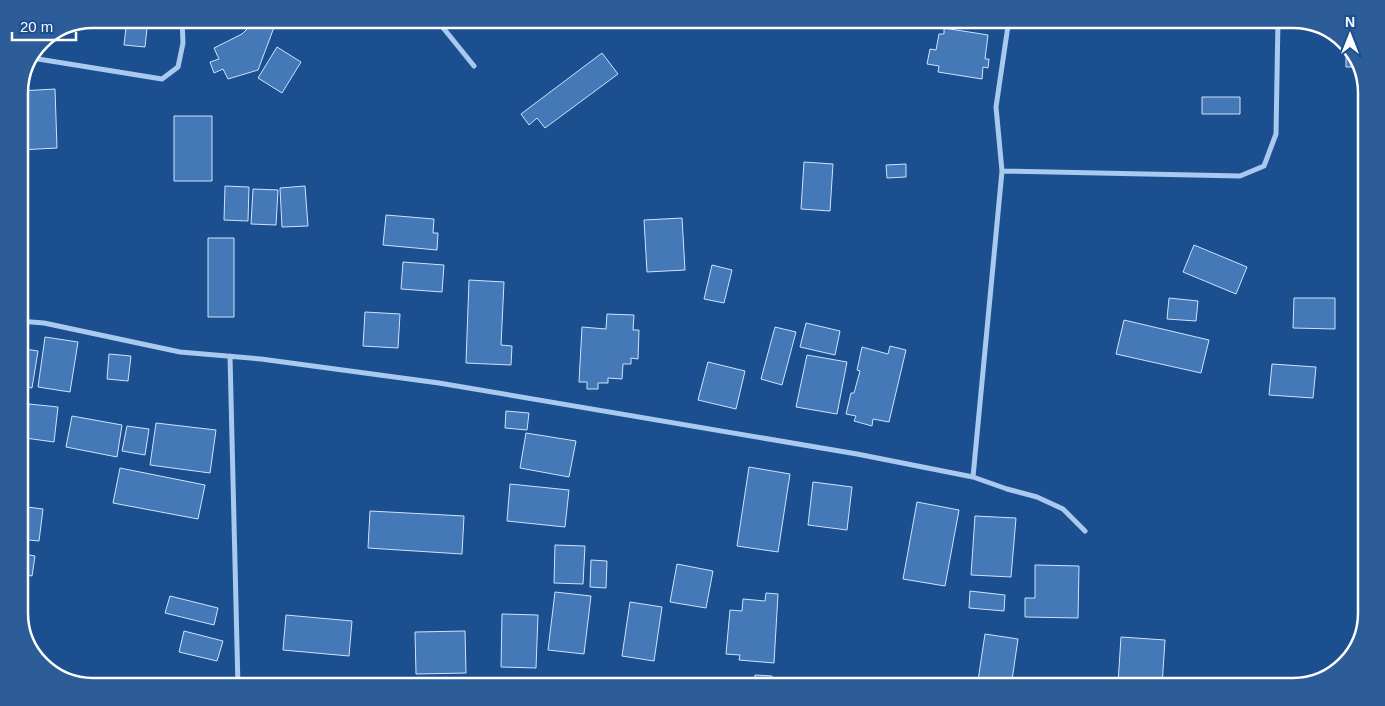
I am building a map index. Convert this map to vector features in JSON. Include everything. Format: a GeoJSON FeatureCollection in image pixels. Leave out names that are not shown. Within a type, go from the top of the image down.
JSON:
{"type":"FeatureCollection","features":[{"type":"Feature","properties":{"kind":"street"},"geometry":{"type":"LineString","coordinates":[[37,59],[162,79],[178,67],[183,44],[182,28]]}},
{"type":"Feature","properties":{"kind":"street"},"geometry":{"type":"LineString","coordinates":[[443,28],[474,66]]}},
{"type":"Feature","properties":{"kind":"street"},"geometry":{"type":"LineString","coordinates":[[973,477],[1002,171],[996,107],[1008,28]]}},
{"type":"Feature","properties":{"kind":"street"},"geometry":{"type":"LineString","coordinates":[[1002,171],[1240,176],[1264,166],[1276,134],[1278,28]]}},
{"type":"Feature","properties":{"kind":"street"},"geometry":{"type":"LineString","coordinates":[[28,322],[44,323],[180,352],[230,356],[439,383],[857,454],[973,477],[1007,489],[1037,496],[1063,509],[1085,531]]}},
{"type":"Feature","properties":{"kind":"street"},"geometry":{"type":"LineString","coordinates":[[230,356],[238,678]]}},
{"type":"Feature","properties":{"kind":"building"},"geometry":{"type":"Polygon","coordinates":[[[126,28],[147,28],[145,47],[124,45],[126,28]]]}},
{"type":"Feature","properties":{"kind":"building"},"geometry":{"type":"Polygon","coordinates":[[[248,28],[274,28],[258,70],[228,79],[223,69],[214,73],[210,62],[219,59],[214,48],[242,34],[248,28]]]}},
{"type":"Feature","properties":{"kind":"building"},"geometry":{"type":"Polygon","coordinates":[[[944,28],[988,35],[985,59],[989,59],[988,68],[983,67],[982,79],[938,72],[939,66],[927,64],[930,49],[936,50],[939,34],[944,34],[944,28]]]}},
{"type":"Feature","properties":{"kind":"building"},"geometry":{"type":"Polygon","coordinates":[[[277,47],[301,62],[282,93],[258,78],[277,47]]]}},
{"type":"Feature","properties":{"kind":"building"},"geometry":{"type":"Polygon","coordinates":[[[602,53],[618,74],[545,128],[537,118],[529,125],[521,114],[602,53]]]}},
{"type":"Feature","properties":{"kind":"building"},"geometry":{"type":"Polygon","coordinates":[[[1346,60],[1349,60],[1352,67],[1346,67],[1346,60]]]}},
{"type":"Feature","properties":{"kind":"building"},"geometry":{"type":"Polygon","coordinates":[[[55,89],[57,148],[28,150],[28,90],[55,89]]]}},
{"type":"Feature","properties":{"kind":"building"},"geometry":{"type":"Polygon","coordinates":[[[1202,97],[1240,97],[1240,114],[1202,114],[1202,97]]]}},
{"type":"Feature","properties":{"kind":"building"},"geometry":{"type":"Polygon","coordinates":[[[174,116],[212,116],[212,181],[174,181],[174,116]]]}},
{"type":"Feature","properties":{"kind":"building"},"geometry":{"type":"Polygon","coordinates":[[[804,162],[833,164],[830,211],[801,209],[804,162]]]}},
{"type":"Feature","properties":{"kind":"building"},"geometry":{"type":"Polygon","coordinates":[[[906,164],[906,177],[887,178],[886,165],[906,164]]]}},
{"type":"Feature","properties":{"kind":"building"},"geometry":{"type":"Polygon","coordinates":[[[225,186],[249,187],[248,221],[224,220],[225,186]]]}},
{"type":"Feature","properties":{"kind":"building"},"geometry":{"type":"Polygon","coordinates":[[[305,186],[308,226],[282,227],[280,188],[305,186]]]}},
{"type":"Feature","properties":{"kind":"building"},"geometry":{"type":"Polygon","coordinates":[[[253,189],[278,190],[276,225],[251,224],[253,189]]]}},
{"type":"Feature","properties":{"kind":"building"},"geometry":{"type":"Polygon","coordinates":[[[386,215],[434,219],[433,233],[438,233],[437,250],[383,245],[386,215]]]}},
{"type":"Feature","properties":{"kind":"building"},"geometry":{"type":"Polygon","coordinates":[[[682,218],[685,270],[647,272],[644,220],[682,218]]]}},
{"type":"Feature","properties":{"kind":"building"},"geometry":{"type":"Polygon","coordinates":[[[208,238],[234,238],[234,317],[208,317],[208,238]]]}},
{"type":"Feature","properties":{"kind":"building"},"geometry":{"type":"Polygon","coordinates":[[[1194,245],[1247,267],[1236,294],[1183,272],[1194,245]]]}},
{"type":"Feature","properties":{"kind":"building"},"geometry":{"type":"Polygon","coordinates":[[[403,262],[444,265],[442,292],[401,289],[403,262]]]}},
{"type":"Feature","properties":{"kind":"building"},"geometry":{"type":"Polygon","coordinates":[[[712,265],[732,270],[724,303],[704,299],[712,265]]]}},
{"type":"Feature","properties":{"kind":"building"},"geometry":{"type":"Polygon","coordinates":[[[469,280],[504,282],[501,345],[512,346],[511,365],[466,363],[469,280]]]}},
{"type":"Feature","properties":{"kind":"building"},"geometry":{"type":"Polygon","coordinates":[[[1169,298],[1198,301],[1196,321],[1167,319],[1169,298]]]}},
{"type":"Feature","properties":{"kind":"building"},"geometry":{"type":"Polygon","coordinates":[[[1294,298],[1335,298],[1335,329],[1293,328],[1294,298]]]}},
{"type":"Feature","properties":{"kind":"building"},"geometry":{"type":"Polygon","coordinates":[[[365,312],[400,314],[398,348],[363,346],[365,312]]]}},
{"type":"Feature","properties":{"kind":"building"},"geometry":{"type":"Polygon","coordinates":[[[607,314],[634,315],[633,330],[639,330],[638,359],[631,358],[631,364],[623,364],[622,379],[608,378],[608,383],[598,383],[598,389],[587,389],[587,382],[579,382],[582,327],[606,329],[607,314]]]}},
{"type":"Feature","properties":{"kind":"building"},"geometry":{"type":"Polygon","coordinates":[[[1124,320],[1209,340],[1201,373],[1116,354],[1124,320]]]}},
{"type":"Feature","properties":{"kind":"building"},"geometry":{"type":"Polygon","coordinates":[[[806,323],[840,331],[835,355],[800,347],[806,323]]]}},
{"type":"Feature","properties":{"kind":"building"},"geometry":{"type":"Polygon","coordinates":[[[775,327],[796,332],[782,385],[761,379],[775,327]]]}},
{"type":"Feature","properties":{"kind":"building"},"geometry":{"type":"Polygon","coordinates":[[[45,337],[78,342],[70,392],[38,387],[45,337]]]}},
{"type":"Feature","properties":{"kind":"building"},"geometry":{"type":"Polygon","coordinates":[[[890,346],[906,350],[889,422],[873,419],[872,426],[854,421],[856,416],[846,414],[851,393],[854,393],[860,371],[857,370],[862,347],[888,354],[890,346]]]}},
{"type":"Feature","properties":{"kind":"building"},"geometry":{"type":"Polygon","coordinates":[[[28,349],[38,351],[32,388],[28,387],[28,349]]]}},
{"type":"Feature","properties":{"kind":"building"},"geometry":{"type":"Polygon","coordinates":[[[109,354],[131,356],[128,381],[107,379],[109,354]]]}},
{"type":"Feature","properties":{"kind":"building"},"geometry":{"type":"Polygon","coordinates":[[[807,355],[847,362],[837,414],[796,407],[807,355]]]}},
{"type":"Feature","properties":{"kind":"building"},"geometry":{"type":"Polygon","coordinates":[[[708,362],[745,371],[736,409],[698,400],[708,362]]]}},
{"type":"Feature","properties":{"kind":"building"},"geometry":{"type":"Polygon","coordinates":[[[1272,364],[1316,367],[1313,398],[1269,395],[1272,364]]]}},
{"type":"Feature","properties":{"kind":"building"},"geometry":{"type":"Polygon","coordinates":[[[29,404],[58,407],[54,442],[28,438],[29,404]]]}},
{"type":"Feature","properties":{"kind":"building"},"geometry":{"type":"Polygon","coordinates":[[[506,411],[529,413],[527,430],[505,428],[506,411]]]}},
{"type":"Feature","properties":{"kind":"building"},"geometry":{"type":"Polygon","coordinates":[[[72,416],[122,425],[117,457],[66,447],[72,416]]]}},
{"type":"Feature","properties":{"kind":"building"},"geometry":{"type":"Polygon","coordinates":[[[156,423],[216,430],[210,473],[150,465],[156,423]]]}},
{"type":"Feature","properties":{"kind":"building"},"geometry":{"type":"Polygon","coordinates":[[[127,426],[149,429],[145,455],[122,451],[127,426]]]}},
{"type":"Feature","properties":{"kind":"building"},"geometry":{"type":"Polygon","coordinates":[[[526,433],[576,441],[569,477],[520,468],[526,433]]]}},
{"type":"Feature","properties":{"kind":"building"},"geometry":{"type":"Polygon","coordinates":[[[749,467],[790,474],[778,552],[737,546],[749,467]]]}},
{"type":"Feature","properties":{"kind":"building"},"geometry":{"type":"Polygon","coordinates":[[[120,468],[205,485],[198,519],[113,503],[120,468]]]}},
{"type":"Feature","properties":{"kind":"building"},"geometry":{"type":"Polygon","coordinates":[[[813,482],[852,487],[847,530],[808,525],[813,482]]]}},
{"type":"Feature","properties":{"kind":"building"},"geometry":{"type":"Polygon","coordinates":[[[510,484],[569,490],[565,527],[507,521],[510,484]]]}},
{"type":"Feature","properties":{"kind":"building"},"geometry":{"type":"Polygon","coordinates":[[[917,502],[959,510],[945,586],[903,579],[917,502]]]}},
{"type":"Feature","properties":{"kind":"building"},"geometry":{"type":"Polygon","coordinates":[[[28,507],[43,509],[39,541],[28,540],[28,507]]]}},
{"type":"Feature","properties":{"kind":"building"},"geometry":{"type":"Polygon","coordinates":[[[370,511],[464,516],[462,554],[368,548],[370,511]]]}},
{"type":"Feature","properties":{"kind":"building"},"geometry":{"type":"Polygon","coordinates":[[[975,516],[1016,518],[1011,577],[971,575],[975,516]]]}},
{"type":"Feature","properties":{"kind":"building"},"geometry":{"type":"Polygon","coordinates":[[[555,545],[585,546],[583,584],[554,583],[555,545]]]}},
{"type":"Feature","properties":{"kind":"building"},"geometry":{"type":"Polygon","coordinates":[[[28,555],[35,556],[32,576],[28,575],[28,555]]]}},
{"type":"Feature","properties":{"kind":"building"},"geometry":{"type":"Polygon","coordinates":[[[591,560],[607,561],[606,588],[590,587],[591,560]]]}},
{"type":"Feature","properties":{"kind":"building"},"geometry":{"type":"Polygon","coordinates":[[[677,564],[713,571],[706,608],[670,602],[677,564]]]}},
{"type":"Feature","properties":{"kind":"building"},"geometry":{"type":"Polygon","coordinates":[[[1035,565],[1079,566],[1078,618],[1025,617],[1025,598],[1035,598],[1035,565]]]}},
{"type":"Feature","properties":{"kind":"building"},"geometry":{"type":"Polygon","coordinates":[[[970,591],[1005,595],[1004,611],[969,608],[970,591]]]}},
{"type":"Feature","properties":{"kind":"building"},"geometry":{"type":"Polygon","coordinates":[[[555,592],[591,596],[584,654],[548,650],[555,592]]]}},
{"type":"Feature","properties":{"kind":"building"},"geometry":{"type":"Polygon","coordinates":[[[766,593],[778,594],[774,663],[739,660],[740,655],[726,654],[730,610],[742,611],[743,599],[765,601],[766,593]]]}},
{"type":"Feature","properties":{"kind":"building"},"geometry":{"type":"Polygon","coordinates":[[[170,596],[218,608],[214,625],[165,613],[170,596]]]}},
{"type":"Feature","properties":{"kind":"building"},"geometry":{"type":"Polygon","coordinates":[[[630,602],[662,607],[654,661],[622,656],[630,602]]]}},
{"type":"Feature","properties":{"kind":"building"},"geometry":{"type":"Polygon","coordinates":[[[502,614],[538,615],[536,668],[501,667],[502,614]]]}},
{"type":"Feature","properties":{"kind":"building"},"geometry":{"type":"Polygon","coordinates":[[[286,615],[352,621],[349,656],[283,650],[286,615]]]}},
{"type":"Feature","properties":{"kind":"building"},"geometry":{"type":"Polygon","coordinates":[[[184,631],[223,641],[217,661],[179,652],[184,631]]]}},
{"type":"Feature","properties":{"kind":"building"},"geometry":{"type":"Polygon","coordinates":[[[465,631],[466,673],[416,674],[415,632],[465,631]]]}},
{"type":"Feature","properties":{"kind":"building"},"geometry":{"type":"Polygon","coordinates":[[[985,634],[1018,639],[1012,678],[978,678],[985,634]]]}},
{"type":"Feature","properties":{"kind":"building"},"geometry":{"type":"Polygon","coordinates":[[[1121,637],[1165,640],[1163,678],[1118,678],[1121,637]]]}},
{"type":"Feature","properties":{"kind":"building"},"geometry":{"type":"Polygon","coordinates":[[[755,675],[772,676],[772,678],[755,678],[755,675]]]}}]}
